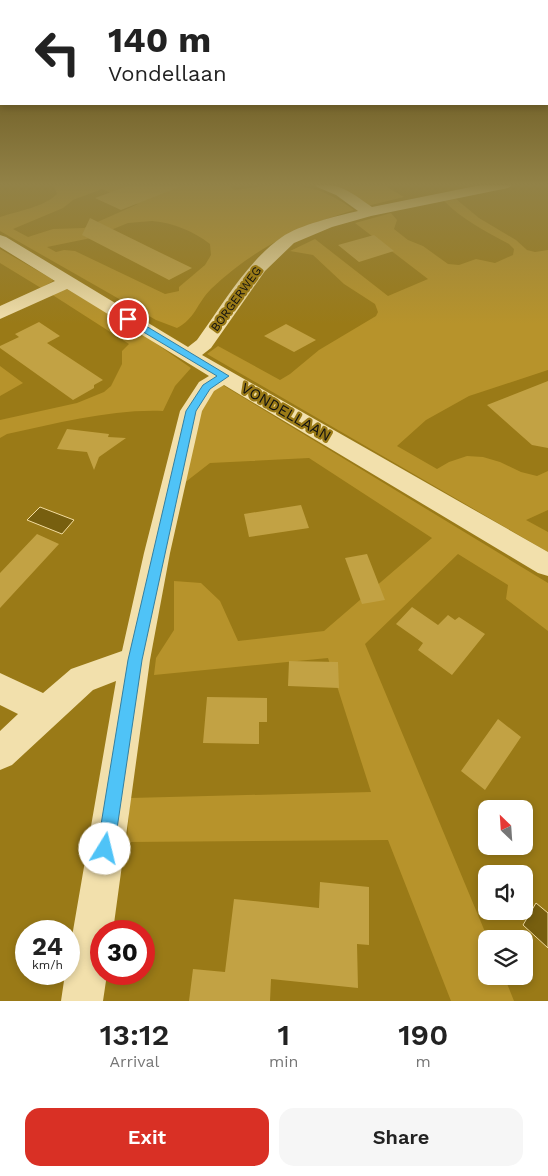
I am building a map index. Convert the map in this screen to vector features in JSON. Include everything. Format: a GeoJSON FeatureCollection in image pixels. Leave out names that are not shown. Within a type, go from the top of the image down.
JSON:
{"type":"FeatureCollection","features":[{"type":"Feature","properties":{"kind":"street","name":"BORGERWEG"},"geometry":{"type":"LineString","coordinates":[[189,356],[204,344],[259,267],[288,240],[311,231]]}},
{"type":"Feature","properties":{"kind":"street","name":"VONDELLAAN"},"geometry":{"type":"LineString","coordinates":[[0,240],[189,356],[548,565]]}},
{"type":"Feature","properties":{"kind":"street"},"geometry":{"type":"LineString","coordinates":[[0,312],[68,282]]}},
{"type":"Feature","properties":{"kind":"street"},"geometry":{"type":"LineString","coordinates":[[82,1001],[135,660],[191,411],[206,387],[224,376]]}},
{"type":"Feature","properties":{"kind":"street"},"geometry":{"type":"LineString","coordinates":[[0,753],[82,679],[135,660]]}},
{"type":"Feature","properties":{"kind":"street"},"geometry":{"type":"LineString","coordinates":[[0,688],[21,700],[46,710]]}},
{"type":"Feature","properties":{"kind":"shaded area"},"geometry":{"type":"Polygon","coordinates":[[[0,231],[16,231],[28,237],[48,231],[109,231],[91,238],[47,247],[56,252],[64,250],[75,251],[165,294],[179,291],[179,287],[205,265],[211,255],[210,244],[188,231],[297,231],[260,251],[227,275],[206,294],[188,320],[177,328],[156,320],[0,231]]]}},
{"type":"Feature","properties":{"kind":"shaded area"},"geometry":{"type":"Polygon","coordinates":[[[365,231],[396,231],[408,240],[423,246],[448,264],[459,265],[476,259],[495,263],[513,255],[514,249],[509,244],[484,231],[500,231],[516,240],[527,250],[535,252],[548,250],[548,370],[469,396],[426,420],[397,446],[437,469],[449,462],[467,456],[483,457],[500,462],[521,472],[537,476],[548,471],[548,510],[526,520],[548,532],[548,552],[207,354],[218,346],[280,380],[319,350],[376,316],[378,312],[375,304],[344,284],[313,255],[290,251],[315,239],[388,296],[428,279],[365,231]]]}},
{"type":"Feature","properties":{"kind":"shaded area"},"geometry":{"type":"Polygon","coordinates":[[[0,249],[53,281],[41,288],[0,263],[0,249]]]}},
{"type":"Feature","properties":{"kind":"shaded area"},"geometry":{"type":"Polygon","coordinates":[[[65,288],[135,329],[191,368],[175,386],[163,411],[104,414],[7,434],[0,438],[0,420],[77,403],[104,392],[111,386],[122,364],[122,351],[129,344],[51,294],[65,288]]]}},
{"type":"Feature","properties":{"kind":"shaded area"},"geometry":{"type":"Polygon","coordinates":[[[0,366],[23,383],[0,396],[0,366]]]}},
{"type":"Feature","properties":{"kind":"shaded area"},"geometry":{"type":"Polygon","coordinates":[[[221,384],[548,583],[548,631],[506,599],[508,585],[458,554],[365,644],[478,915],[478,920],[480,920],[484,930],[478,930],[478,985],[508,985],[514,1001],[451,1001],[388,840],[127,842],[130,798],[371,792],[328,658],[154,675],[156,658],[174,630],[174,581],[201,583],[220,601],[238,641],[324,631],[432,538],[309,458],[210,463],[161,501],[189,400],[221,384]]]}},
{"type":"Feature","properties":{"kind":"shaded area"},"geometry":{"type":"Polygon","coordinates":[[[40,507],[74,520],[62,534],[27,520],[40,507]]]}},
{"type":"Feature","properties":{"kind":"shaded area"},"geometry":{"type":"Polygon","coordinates":[[[536,903],[548,913],[548,948],[533,934],[533,930],[528,930],[523,925],[526,920],[533,920],[533,908],[536,903]]]}},
{"type":"Feature","properties":{"kind":"building"},"geometry":{"type":"Polygon","coordinates":[[[84,231],[116,231],[192,268],[169,280],[82,235],[84,231]]]}},
{"type":"Feature","properties":{"kind":"building"},"geometry":{"type":"Polygon","coordinates":[[[374,235],[394,251],[359,262],[338,245],[374,235]]]}},
{"type":"Feature","properties":{"kind":"building"},"geometry":{"type":"Polygon","coordinates":[[[39,322],[60,336],[47,343],[103,380],[94,385],[94,388],[73,400],[0,348],[0,346],[19,337],[15,334],[39,322]]]}},
{"type":"Feature","properties":{"kind":"building"},"geometry":{"type":"Polygon","coordinates":[[[286,324],[316,340],[294,352],[264,336],[286,324]]]}},
{"type":"Feature","properties":{"kind":"building"},"geometry":{"type":"Polygon","coordinates":[[[548,381],[548,448],[532,445],[487,405],[548,381]]]}},
{"type":"Feature","properties":{"kind":"building"},"geometry":{"type":"Polygon","coordinates":[[[67,429],[109,434],[108,437],[126,438],[99,457],[94,470],[87,452],[57,449],[67,429]]]}},
{"type":"Feature","properties":{"kind":"building"},"geometry":{"type":"Polygon","coordinates":[[[301,505],[309,528],[249,537],[244,514],[301,505]]]}},
{"type":"Feature","properties":{"kind":"building"},"geometry":{"type":"Polygon","coordinates":[[[37,534],[59,544],[0,608],[0,573],[37,534]]]}},
{"type":"Feature","properties":{"kind":"building"},"geometry":{"type":"Polygon","coordinates":[[[367,554],[385,600],[362,604],[345,558],[367,554]]]}},
{"type":"Feature","properties":{"kind":"building"},"geometry":{"type":"Polygon","coordinates":[[[412,607],[438,625],[448,615],[455,620],[459,617],[485,634],[452,675],[418,650],[423,643],[396,624],[412,607]]]}},
{"type":"Feature","properties":{"kind":"building"},"geometry":{"type":"Polygon","coordinates":[[[289,661],[338,662],[339,688],[288,686],[289,661]]]}},
{"type":"Feature","properties":{"kind":"building"},"geometry":{"type":"Polygon","coordinates":[[[207,697],[267,698],[267,722],[259,722],[259,744],[203,743],[207,697]]]}},
{"type":"Feature","properties":{"kind":"building"},"geometry":{"type":"Polygon","coordinates":[[[498,719],[521,737],[485,790],[461,771],[498,719]]]}},
{"type":"Feature","properties":{"kind":"building"},"geometry":{"type":"Polygon","coordinates":[[[320,882],[369,887],[369,945],[357,944],[358,988],[271,979],[270,1001],[189,1001],[193,969],[225,972],[234,899],[319,908],[320,882]]]}},
{"type":"Feature","properties":{"kind":"route"},"geometry":{"type":"LineString","coordinates":[[105,849],[135,660],[157,553],[191,411],[206,387],[224,376],[128,319]]}}]}
